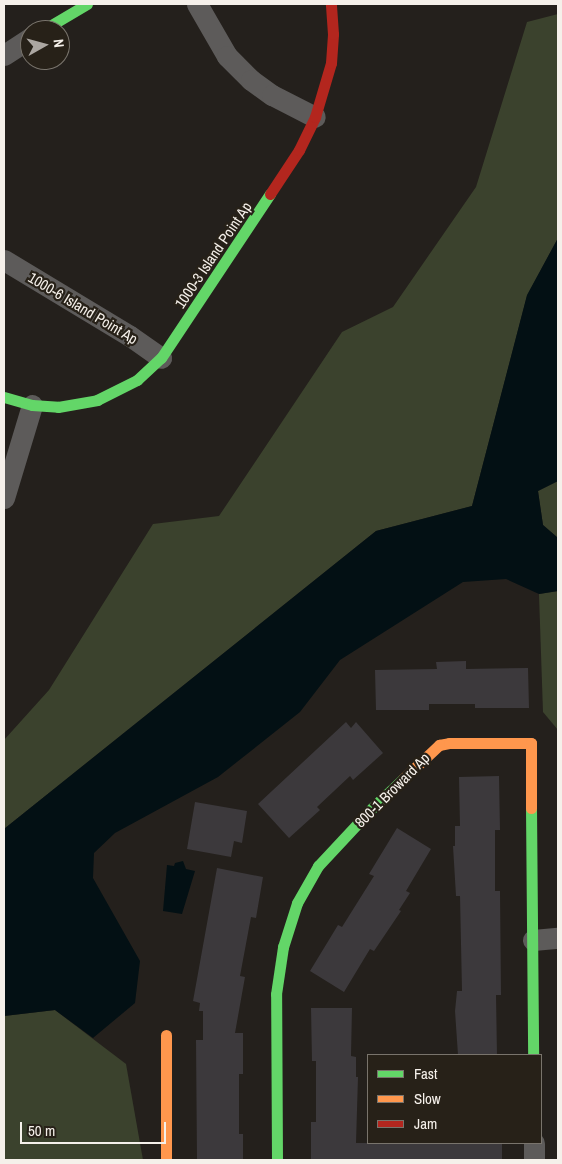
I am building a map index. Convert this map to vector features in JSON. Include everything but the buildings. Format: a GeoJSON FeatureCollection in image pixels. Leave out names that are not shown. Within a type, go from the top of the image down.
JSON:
{"type":"FeatureCollection","features":[{"type":"Feature","properties":{"kind":"street"},"geometry":{"type":"LineString","coordinates":[[60,20],[87,4]]}},
{"type":"Feature","properties":{"kind":"street"},"geometry":{"type":"LineString","coordinates":[[197,4],[227,56],[251,80],[272,94],[315,117]]}},
{"type":"Feature","properties":{"kind":"street","name":"1000-3 Island Point Ap"},"geometry":{"type":"LineString","coordinates":[[4,397],[32,406],[58,407],[97,400],[136,380],[161,358],[282,178],[299,150],[315,117],[331,63],[333,34],[331,4]]}},
{"type":"Feature","properties":{"kind":"street"},"geometry":{"type":"LineString","coordinates":[[4,55],[20,45]]}},
{"type":"Feature","properties":{"kind":"street","name":"1000-6 Island Point Ap"},"geometry":{"type":"LineString","coordinates":[[4,260],[130,336],[161,358]]}},
{"type":"Feature","properties":{"kind":"street"},"geometry":{"type":"LineString","coordinates":[[4,498],[32,406]]}},
{"type":"Feature","properties":{"kind":"street","name":"800-1 Broward Ap"},"geometry":{"type":"LineString","coordinates":[[276,1160],[276,994],[283,947],[297,903],[318,866],[372,808],[439,745],[449,742],[531,743],[534,1054]]}},
{"type":"Feature","properties":{"kind":"street"},"geometry":{"type":"LineString","coordinates":[[533,940],[558,938]]}},
{"type":"Feature","properties":{"kind":"street"},"geometry":{"type":"LineString","coordinates":[[166,1035],[166,1160]]}},
{"type":"Feature","properties":{"kind":"street"},"geometry":{"type":"LineString","coordinates":[[534,1144],[534,1160]]}},
{"type":"Feature","properties":{"kind":"green space"},"geometry":{"type":"Polygon","coordinates":[[[558,14],[558,238],[527,296],[472,506],[376,531],[4,829],[4,740],[49,690],[153,524],[219,516],[342,332],[393,307],[476,187],[527,22],[558,14]]]}},
{"type":"Feature","properties":{"kind":"green space"},"geometry":{"type":"Polygon","coordinates":[[[558,481],[558,538],[543,525],[538,491],[558,481]]]}},
{"type":"Feature","properties":{"kind":"green space"},"geometry":{"type":"Polygon","coordinates":[[[558,591],[558,730],[543,712],[539,594],[558,591]]]}},
{"type":"Feature","properties":{"kind":"green space"},"geometry":{"type":"Polygon","coordinates":[[[55,1010],[126,1064],[143,1160],[4,1160],[4,1016],[55,1010]]]}},
{"type":"Feature","properties":{"kind":"shaded area"},"geometry":{"type":"Polygon","coordinates":[[[558,238],[558,481],[538,491],[543,525],[558,538],[558,591],[539,594],[506,579],[463,582],[340,660],[300,712],[218,777],[115,833],[94,853],[93,878],[140,961],[135,1003],[93,1038],[55,1010],[4,1016],[4,829],[376,531],[472,506],[527,295],[558,238]]]}},
{"type":"Feature","properties":{"kind":"shaded area"},"geometry":{"type":"Polygon","coordinates":[[[183,861],[186,869],[195,871],[182,914],[163,911],[167,865],[174,866],[175,863],[183,861]]]}},
{"type":"Feature","properties":{"kind":"traffic: fast"},"geometry":{"type":"LineString","coordinates":[[60,20],[87,4]]}},
{"type":"Feature","properties":{"kind":"traffic: fast"},"geometry":{"type":"LineString","coordinates":[[4,397],[32,405],[58,407],[97,400],[137,380],[161,358],[270,194]]}},
{"type":"Feature","properties":{"kind":"traffic: fast"},"geometry":{"type":"LineString","coordinates":[[277,1160],[276,994],[283,947],[297,903],[318,866],[372,808],[403,779]]}},
{"type":"Feature","properties":{"kind":"traffic: fast"},"geometry":{"type":"LineString","coordinates":[[531,808],[533,1054]]}},
{"type":"Feature","properties":{"kind":"traffic: slow"},"geometry":{"type":"LineString","coordinates":[[403,779],[439,745],[449,743],[531,743],[531,808]]}},
{"type":"Feature","properties":{"kind":"traffic: slow"},"geometry":{"type":"LineString","coordinates":[[166,1035],[166,1160]]}},
{"type":"Feature","properties":{"kind":"traffic: jam"},"geometry":{"type":"LineString","coordinates":[[270,194],[299,150],[315,117],[331,63],[333,34],[331,4]]}}]}
